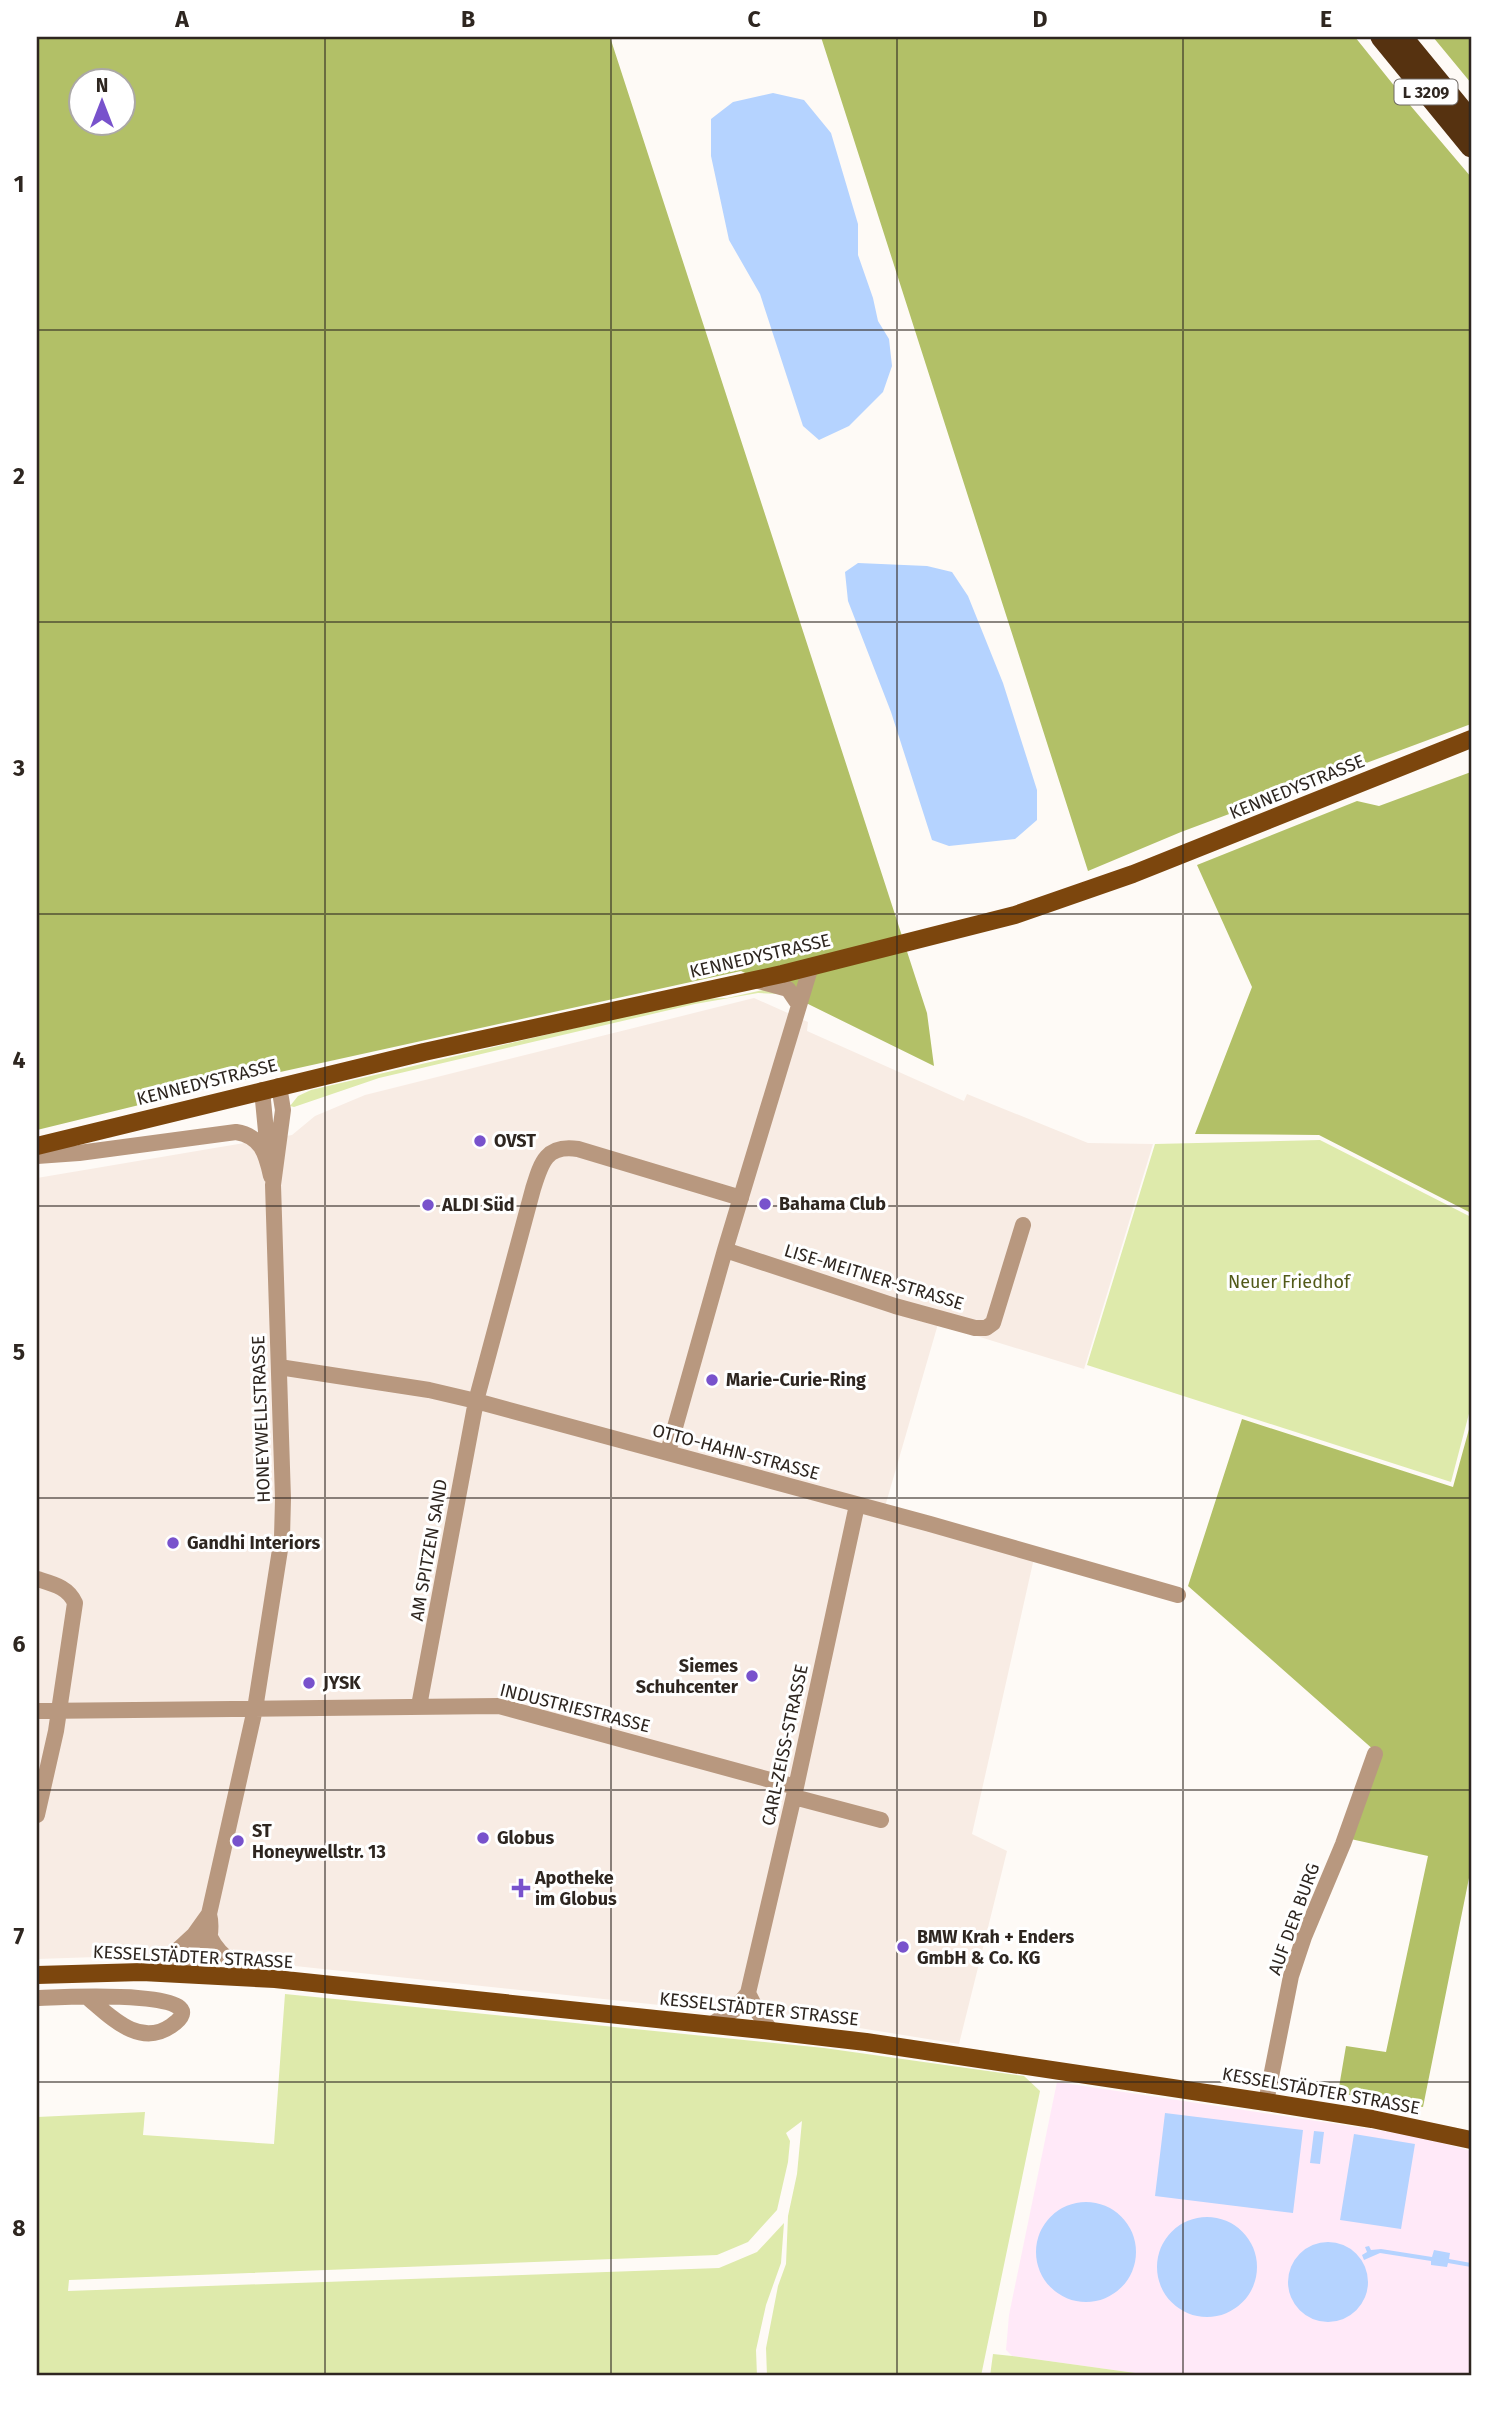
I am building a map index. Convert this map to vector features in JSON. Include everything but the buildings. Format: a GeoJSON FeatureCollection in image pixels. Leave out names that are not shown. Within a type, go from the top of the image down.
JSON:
{"type":"FeatureCollection","features":[{"type":"Feature","properties":{"kind":"highway","name":"L 3209"},"geometry":{"type":"LineString","coordinates":[[1381,37],[1471,147]]}},
{"type":"Feature","properties":{"kind":"highway","name":"L 3209"},"geometry":{"type":"LineString","coordinates":[[1402,37],[1471,121]]}},
{"type":"Feature","properties":{"kind":"main road","name":"KENNEDYSTRASSE"},"geometry":{"type":"LineString","coordinates":[[37,1146],[271,1088],[752,980],[968,928],[1102,886],[1471,739]]}},
{"type":"Feature","properties":{"kind":"main road","name":"KESSELSTÄDTER STRASSE"},"geometry":{"type":"LineString","coordinates":[[37,1975],[142,1972],[275,1979],[771,2031],[866,2042],[1266,2102],[1371,2119],[1471,2140]]}},
{"type":"Feature","properties":{"kind":"street"},"geometry":{"type":"LineString","coordinates":[[668,1452],[725,1250],[811,966]]}},
{"type":"Feature","properties":{"kind":"street"},"geometry":{"type":"LineString","coordinates":[[752,980],[789,989],[799,1005]]}},
{"type":"Feature","properties":{"kind":"street"},"geometry":{"type":"LineString","coordinates":[[268,1162],[271,1088]]}},
{"type":"Feature","properties":{"kind":"street","name":"HONEYWELLSTRASSE"},"geometry":{"type":"LineString","coordinates":[[195,1974],[255,1709],[282,1537],[274,1185],[283,1110],[271,1088]]}},
{"type":"Feature","properties":{"kind":"street"},"geometry":{"type":"LineString","coordinates":[[37,1156],[236,1132],[250,1135],[257,1140],[268,1162],[274,1185]]}},
{"type":"Feature","properties":{"kind":"street"},"geometry":{"type":"LineString","coordinates":[[476,1401],[540,1167],[550,1153],[563,1148],[578,1149],[741,1198]]}},
{"type":"Feature","properties":{"kind":"street","name":"LISE-MEITNER-STRASSE"},"geometry":{"type":"LineString","coordinates":[[725,1250],[895,1306],[975,1328],[986,1328],[993,1323],[1023,1225]]}},
{"type":"Feature","properties":{"kind":"street","name":"OTTO-HAHN-STRASSE"},"geometry":{"type":"LineString","coordinates":[[279,1367],[429,1390],[476,1401],[1178,1595]]}},
{"type":"Feature","properties":{"kind":"street","name":"AM SPITZEN SAND"},"geometry":{"type":"LineString","coordinates":[[419,1706],[476,1401]]}},
{"type":"Feature","properties":{"kind":"street","name":"CARL-ZEISS-STRASSE"},"geometry":{"type":"LineString","coordinates":[[748,1993],[857,1505]]}},
{"type":"Feature","properties":{"kind":"street"},"geometry":{"type":"LineString","coordinates":[[37,1579],[62,1588],[72,1596],[75,1603],[59,1710],[37,1815]]}},
{"type":"Feature","properties":{"kind":"street","name":"INDUSTRIESTRASSE"},"geometry":{"type":"LineString","coordinates":[[37,1711],[506,1707],[881,1820]]}},
{"type":"Feature","properties":{"kind":"street","name":"AUF DER BURG"},"geometry":{"type":"LineString","coordinates":[[1266,2102],[1291,1976],[1375,1754]]}},
{"type":"Feature","properties":{"kind":"street"},"geometry":{"type":"LineString","coordinates":[[202,1936],[224,1957],[242,1969],[275,1979]]}},
{"type":"Feature","properties":{"kind":"street","name":"HONEYWELLSTRASSE"},"geometry":{"type":"LineString","coordinates":[[142,1972],[168,1959],[202,1936]]}},
{"type":"Feature","properties":{"kind":"street"},"geometry":{"type":"LineString","coordinates":[[711,2025],[735,2009],[748,1993],[771,2031]]}},
{"type":"Feature","properties":{"kind":"street"},"geometry":{"type":"LineString","coordinates":[[37,1998],[87,1997],[163,2000],[180,2010],[180,2017],[161,2031],[136,2032],[121,2025],[87,1997]]}},
{"type":"Feature","properties":{"kind":"shaded area"},"geometry":{"type":"Polygon","coordinates":[[[754,998],[808,1022],[807,1031],[964,1101],[967,1094],[1088,1143],[1153,1144],[1084,1369],[938,1324],[882,1517],[1034,1558],[972,1834],[1007,1851],[959,2044],[828,2023],[267,1963],[127,1956],[37,1959],[37,1178],[292,1135],[315,1116],[365,1095],[754,998]]]}},
{"type":"Feature","properties":{"kind":"shaded area"},"geometry":{"type":"Polygon","coordinates":[[[1057,2082],[1417,2136],[1471,2151],[1471,2376],[1157,2376],[1012,2356],[1006,2350],[1009,2315],[1057,2082]]]}},
{"type":"Feature","properties":{"kind":"green space"},"geometry":{"type":"Polygon","coordinates":[[[37,37],[610,37],[927,1013],[934,1066],[741,971],[225,1084],[37,1130],[37,37]]]}},
{"type":"Feature","properties":{"kind":"green space"},"geometry":{"type":"Polygon","coordinates":[[[821,37],[1355,37],[1471,177],[1471,724],[1181,832],[1088,871],[821,37]]]}},
{"type":"Feature","properties":{"kind":"green space"},"geometry":{"type":"Polygon","coordinates":[[[1433,37],[1471,37],[1471,83],[1433,37]]]}},
{"type":"Feature","properties":{"kind":"green space"},"geometry":{"type":"Polygon","coordinates":[[[1471,772],[1471,1213],[1319,1135],[1195,1134],[1252,987],[1197,865],[1357,801],[1379,806],[1471,772]]]}},
{"type":"Feature","properties":{"kind":"green space"},"geometry":{"type":"Polygon","coordinates":[[[767,989],[780,994],[758,993],[695,1004],[379,1078],[294,1107],[290,1106],[298,1096],[311,1090],[698,999],[727,998],[767,989]]]}},
{"type":"Feature","properties":{"kind":"green space","name":"Neuer Friedhof"},"geometry":{"type":"Polygon","coordinates":[[[1320,1140],[1471,1217],[1471,1406],[1451,1482],[1087,1365],[1155,1144],[1320,1140]]]}},
{"type":"Feature","properties":{"kind":"green space"},"geometry":{"type":"Polygon","coordinates":[[[1242,1419],[1453,1487],[1471,1422],[1471,1878],[1423,2107],[1338,2093],[1346,2046],[1386,2052],[1428,1856],[1346,1838],[1375,1751],[1188,1586],[1242,1419]]]}},
{"type":"Feature","properties":{"kind":"green space"},"geometry":{"type":"Polygon","coordinates":[[[285,1994],[824,2048],[1024,2076],[1040,2091],[981,2376],[767,2376],[766,2348],[778,2286],[786,2264],[788,2216],[797,2174],[802,2121],[786,2133],[790,2141],[788,2162],[777,2210],[748,2242],[717,2255],[69,2280],[68,2291],[719,2268],[757,2252],[784,2223],[781,2263],[766,2305],[756,2350],[757,2376],[37,2376],[37,2117],[145,2112],[143,2135],[274,2144],[285,1994]]]}},
{"type":"Feature","properties":{"kind":"green space"},"geometry":{"type":"Polygon","coordinates":[[[993,2354],[1012,2356],[1157,2376],[990,2376],[993,2354]]]}},
{"type":"Feature","properties":{"kind":"water"},"geometry":{"type":"Polygon","coordinates":[[[773,93],[804,100],[831,133],[858,224],[858,255],[878,321],[889,339],[892,366],[883,392],[849,426],[819,440],[803,426],[760,294],[729,240],[711,156],[711,119],[733,102],[773,93]]]}},
{"type":"Feature","properties":{"kind":"water"},"geometry":{"type":"Polygon","coordinates":[[[858,563],[927,566],[952,572],[968,596],[1003,683],[1037,790],[1037,820],[1015,839],[949,846],[932,840],[891,712],[848,601],[845,572],[858,563]]]}},
{"type":"Feature","properties":{"kind":"water"},"geometry":{"type":"Polygon","coordinates":[[[1165,2113],[1303,2130],[1293,2213],[1155,2196],[1165,2113]]]}},
{"type":"Feature","properties":{"kind":"water"},"geometry":{"type":"Polygon","coordinates":[[[1314,2131],[1324,2132],[1320,2164],[1310,2163],[1314,2131]]]}},
{"type":"Feature","properties":{"kind":"water"},"geometry":{"type":"Polygon","coordinates":[[[1354,2134],[1415,2144],[1401,2229],[1340,2220],[1354,2134]]]}},
{"type":"Feature","properties":{"kind":"water"},"geometry":{"type":"Polygon","coordinates":[[[1086,2202],[1105,2205],[1122,2216],[1133,2233],[1136,2252],[1133,2271],[1122,2288],[1105,2299],[1086,2302],[1067,2299],[1050,2288],[1039,2271],[1036,2252],[1039,2233],[1050,2216],[1067,2205],[1086,2202]]]}},
{"type":"Feature","properties":{"kind":"water"},"geometry":{"type":"Polygon","coordinates":[[[1207,2217],[1235,2225],[1249,2239],[1257,2267],[1249,2295],[1235,2309],[1207,2317],[1179,2309],[1165,2295],[1157,2267],[1165,2239],[1179,2225],[1207,2217]]]}},
{"type":"Feature","properties":{"kind":"water"},"geometry":{"type":"Polygon","coordinates":[[[1328,2242],[1343,2245],[1356,2254],[1365,2267],[1368,2282],[1365,2297],[1356,2310],[1343,2319],[1328,2322],[1313,2319],[1300,2310],[1291,2297],[1288,2282],[1291,2267],[1300,2254],[1313,2245],[1328,2242]]]}},
{"type":"Feature","properties":{"kind":"water"},"geometry":{"type":"Polygon","coordinates":[[[1369,2246],[1371,2250],[1381,2249],[1432,2257],[1434,2250],[1450,2253],[1449,2259],[1471,2263],[1471,2267],[1448,2263],[1447,2267],[1431,2265],[1431,2261],[1380,2253],[1364,2260],[1362,2255],[1367,2252],[1365,2247],[1369,2246]]]}},
{"type":"Feature","properties":{"kind":"place","name":"OVST"},"geometry":{"type":"Point","coordinates":[480,1141]}},
{"type":"Feature","properties":{"kind":"place","name":"Bahama Club"},"geometry":{"type":"Point","coordinates":[765,1204]}},
{"type":"Feature","properties":{"kind":"place","name":"ALDI Süd"},"geometry":{"type":"Point","coordinates":[428,1205]}},
{"type":"Feature","properties":{"kind":"place","name":"Marie-Curie-Ring"},"geometry":{"type":"Point","coordinates":[712,1380]}},
{"type":"Feature","properties":{"kind":"place","name":"Gandhi Interiors"},"geometry":{"type":"Point","coordinates":[173,1543]}},
{"type":"Feature","properties":{"kind":"place","name":"Siemes Schuhcenter"},"geometry":{"type":"Point","coordinates":[752,1676]}},
{"type":"Feature","properties":{"kind":"place","name":"JYSK"},"geometry":{"type":"Point","coordinates":[309,1683]}},
{"type":"Feature","properties":{"kind":"place","name":"Globus"},"geometry":{"type":"Point","coordinates":[483,1838]}},
{"type":"Feature","properties":{"kind":"place","name":"ST Honeywellstr. 13"},"geometry":{"type":"Point","coordinates":[238,1841]}},
{"type":"Feature","properties":{"kind":"place","name":"Apotheke im Globus"},"geometry":{"type":"Point","coordinates":[521,1888]}},
{"type":"Feature","properties":{"kind":"place","name":"BMW Krah + Enders GmbH & Co. KG"},"geometry":{"type":"Point","coordinates":[903,1947]}}]}
